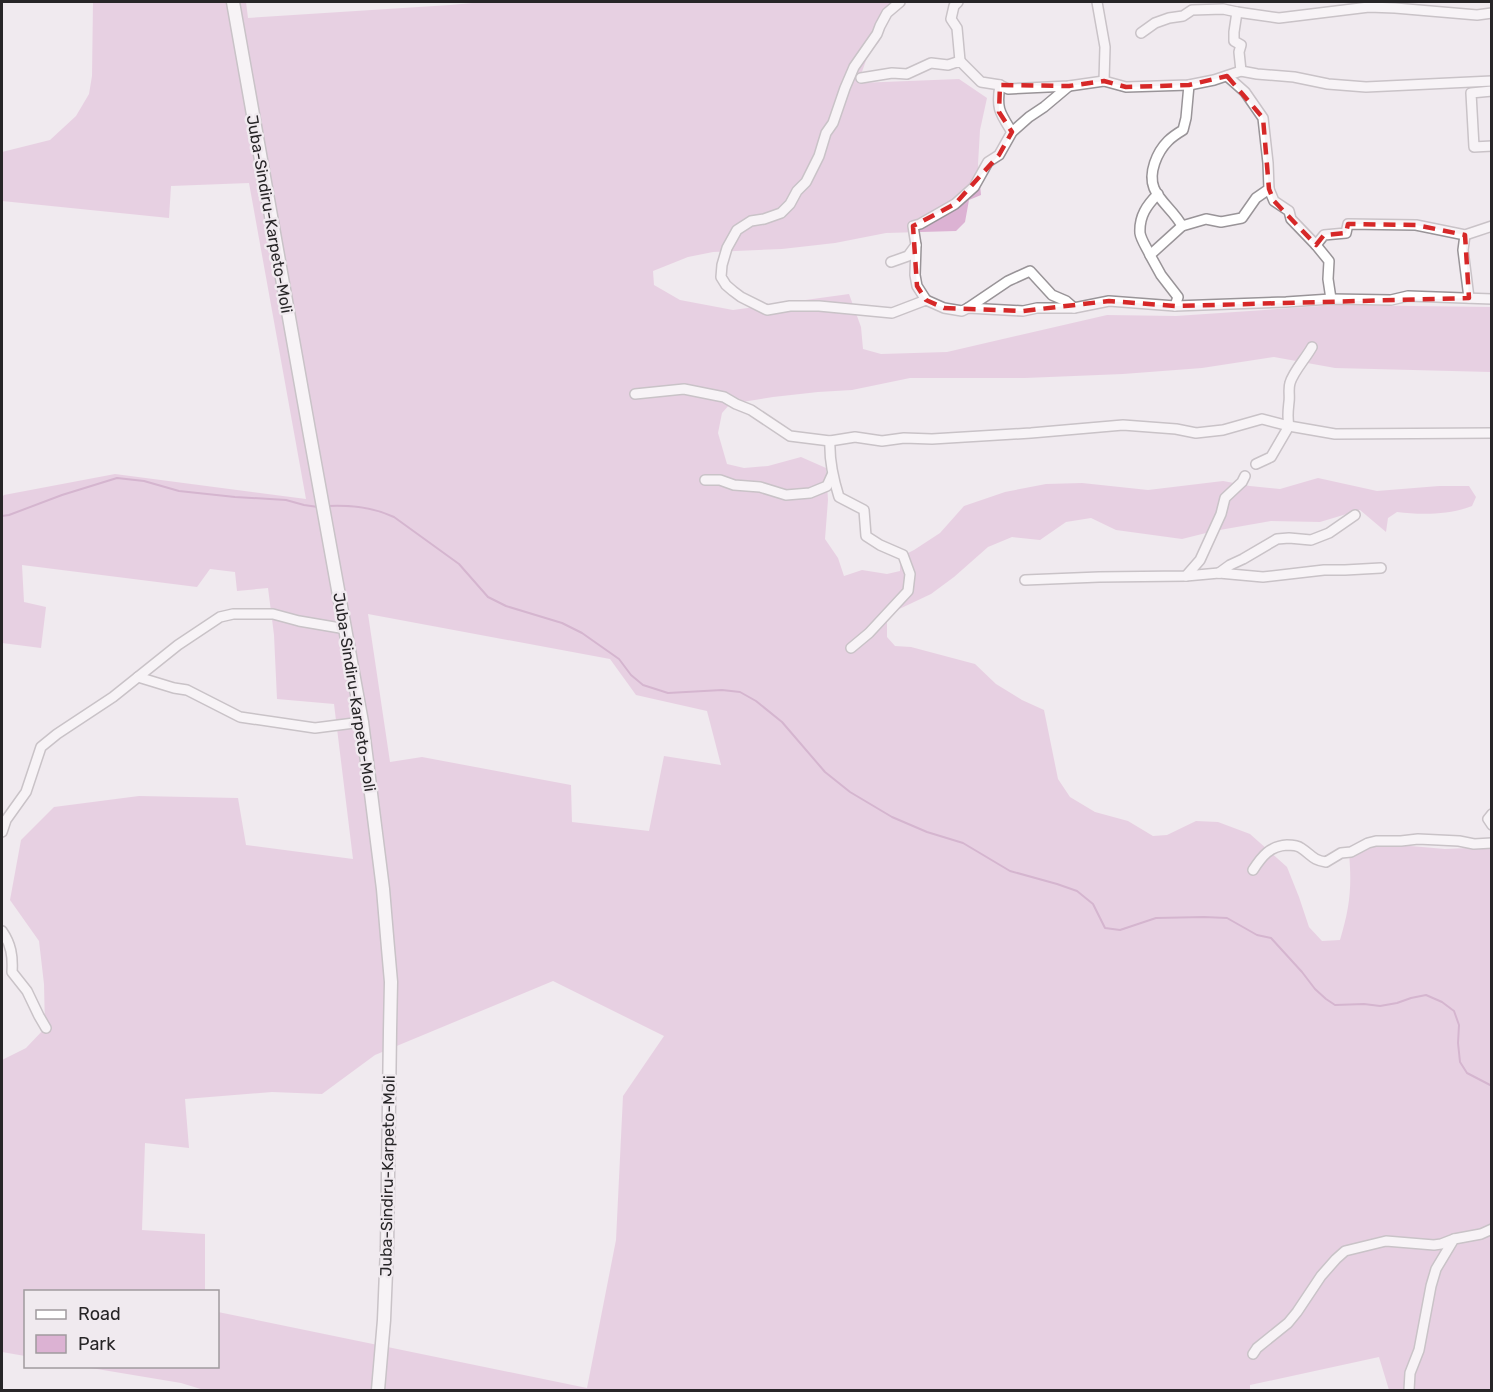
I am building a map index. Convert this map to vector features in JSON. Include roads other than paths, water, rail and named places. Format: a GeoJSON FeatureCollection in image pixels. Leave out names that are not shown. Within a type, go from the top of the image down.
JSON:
{"type":"FeatureCollection","features":[{"type":"Feature","properties":{"kind":"main road","name":"Juba-Sindiru-Karpeto-Moli"},"geometry":{"type":"LineString","coordinates":[[233,2],[362,722],[383,890],[391,982],[387,1246],[378,1390]]}},
{"type":"Feature","properties":{"kind":"street"},"geometry":{"type":"LineString","coordinates":[[900,2],[887,13],[877,34],[854,67],[833,123],[826,133],[819,156],[806,182],[781,213],[751,221],[737,230],[727,248],[722,265],[722,277],[726,285],[741,297],[767,310],[790,306],[819,306],[892,313],[926,300]]}},
{"type":"Feature","properties":{"kind":"street"},"geometry":{"type":"LineString","coordinates":[[958,2],[954,6],[951,19],[957,28],[960,61],[981,82],[1000,85],[1008,89],[1069,86],[1104,81],[1126,87],[1189,85],[1214,80],[1241,70],[1328,84],[1366,87],[1491,81]]}},
{"type":"Feature","properties":{"kind":"street"},"geometry":{"type":"LineString","coordinates":[[1097,2],[1105,47],[1104,81]]}},
{"type":"Feature","properties":{"kind":"street"},"geometry":{"type":"LineString","coordinates":[[1141,33],[1155,23],[1183,16],[1192,10],[1223,5],[1237,12],[1279,18],[1369,7],[1477,15],[1491,13]]}},
{"type":"Feature","properties":{"kind":"street"},"geometry":{"type":"LineString","coordinates":[[1237,12],[1234,41],[1241,45],[1239,52],[1241,70]]}},
{"type":"Feature","properties":{"kind":"street"},"geometry":{"type":"LineString","coordinates":[[861,78],[892,73],[907,74],[931,63],[948,65],[960,61]]}},
{"type":"Feature","properties":{"kind":"street"},"geometry":{"type":"LineString","coordinates":[[1227,76],[1245,92],[1263,118],[1269,189],[1274,201],[1289,211],[1291,219],[1329,261],[1328,279],[1331,299]]}},
{"type":"Feature","properties":{"kind":"street"},"geometry":{"type":"LineString","coordinates":[[1000,85],[999,112],[1012,132]]}},
{"type":"Feature","properties":{"kind":"street"},"geometry":{"type":"LineString","coordinates":[[1182,226],[1173,211],[1154,189],[1152,175],[1156,158],[1167,141],[1183,130],[1189,85]]}},
{"type":"Feature","properties":{"kind":"street"},"geometry":{"type":"LineString","coordinates":[[1069,86],[1012,132],[999,155],[988,162],[974,188],[955,204],[913,226],[916,245],[915,275],[917,286],[926,300],[944,308],[962,311],[1008,281],[1030,271],[1052,295],[1074,308]]}},
{"type":"Feature","properties":{"kind":"street"},"geometry":{"type":"LineString","coordinates":[[1491,92],[1471,93],[1474,147],[1491,146]]}},
{"type":"Feature","properties":{"kind":"street"},"geometry":{"type":"LineString","coordinates":[[1150,255],[1182,226],[1206,219],[1221,222],[1242,218],[1256,198],[1269,189]]}},
{"type":"Feature","properties":{"kind":"street"},"geometry":{"type":"LineString","coordinates":[[1158,194],[1143,213],[1140,234],[1161,275],[1178,297],[1175,306]]}},
{"type":"Feature","properties":{"kind":"street"},"geometry":{"type":"LineString","coordinates":[[1316,245],[1324,235],[1346,233],[1348,224],[1416,225],[1465,235],[1491,226]]}},
{"type":"Feature","properties":{"kind":"street"},"geometry":{"type":"LineString","coordinates":[[1465,235],[1463,250],[1469,298]]}},
{"type":"Feature","properties":{"kind":"street"},"geometry":{"type":"LineString","coordinates":[[891,262],[908,256],[916,245]]}},
{"type":"Feature","properties":{"kind":"street"},"geometry":{"type":"LineString","coordinates":[[968,308],[1023,312],[1037,308],[1074,308],[1109,301],[1175,306],[1331,299],[1391,300],[1408,296],[1491,300]]}},
{"type":"Feature","properties":{"kind":"street"},"geometry":{"type":"LineString","coordinates":[[1256,465],[1270,457],[1288,426],[1286,414],[1289,385],[1294,372],[1312,347]]}},
{"type":"Feature","properties":{"kind":"street"},"geometry":{"type":"LineString","coordinates":[[635,394],[684,389],[724,397],[752,410],[790,436],[830,441],[855,437],[882,441],[1123,425],[1196,433],[1222,430],[1262,419],[1335,434],[1491,433]]}},
{"type":"Feature","properties":{"kind":"street"},"geometry":{"type":"LineString","coordinates":[[830,441],[829,458],[839,497],[864,510],[867,536],[903,555],[910,574],[908,591],[869,633],[850,648]]}},
{"type":"Feature","properties":{"kind":"street"},"geometry":{"type":"LineString","coordinates":[[705,480],[720,480],[734,485],[760,487],[786,495],[810,493],[827,486],[832,475]]}},
{"type":"Feature","properties":{"kind":"street"},"geometry":{"type":"LineString","coordinates":[[1186,576],[1200,560],[1221,514],[1225,498],[1242,482],[1245,476]]}},
{"type":"Feature","properties":{"kind":"street"},"geometry":{"type":"LineString","coordinates":[[1219,573],[1277,539],[1311,540],[1329,533],[1355,515]]}},
{"type":"Feature","properties":{"kind":"street"},"geometry":{"type":"LineString","coordinates":[[1025,580],[1109,576],[1186,576],[1219,573],[1263,577],[1324,570],[1381,568]]}},
{"type":"Feature","properties":{"kind":"street"},"geometry":{"type":"LineString","coordinates":[[2,832],[6,820],[26,792],[41,747],[113,697],[178,645],[220,617],[233,614],[273,614],[346,629]]}},
{"type":"Feature","properties":{"kind":"street"},"geometry":{"type":"LineString","coordinates":[[138,677],[187,690],[240,717],[315,728],[362,722]]}},
{"type":"Feature","properties":{"kind":"street"},"geometry":{"type":"LineString","coordinates":[[1491,814],[1488,819],[1491,825]]}},
{"type":"Feature","properties":{"kind":"street"},"geometry":{"type":"LineString","coordinates":[[1253,870],[1267,853],[1282,845],[1298,846],[1313,859],[1326,862],[1341,853],[1351,852],[1376,841],[1418,839],[1474,844],[1491,843]]}},
{"type":"Feature","properties":{"kind":"street"},"geometry":{"type":"LineString","coordinates":[[2,931],[13,958],[12,972],[27,991],[46,1028]]}},
{"type":"Feature","properties":{"kind":"street"},"geometry":{"type":"LineString","coordinates":[[1253,1354],[1257,1348],[1288,1323],[1321,1276],[1345,1251],[1386,1241],[1441,1244],[1481,1234],[1491,1229]]}},
{"type":"Feature","properties":{"kind":"street"},"geometry":{"type":"LineString","coordinates":[[1409,1390],[1410,1373],[1419,1350],[1436,1269],[1454,1239]]}},
{"type":"Feature","properties":{"kind":"waterway"},"geometry":{"type":"LineString","coordinates":[[2,516],[117,478],[144,481],[179,491],[286,500],[318,507]]}},
{"type":"Feature","properties":{"kind":"waterway"},"geometry":{"type":"LineString","coordinates":[[328,506],[362,507],[394,517],[459,564],[488,597],[506,606],[562,623],[582,633],[619,659],[631,675],[643,685],[668,693],[722,690],[740,692],[756,701],[782,722],[825,772],[850,792],[892,817],[927,832],[963,843],[1010,871],[1077,891],[1093,904],[1105,928],[1120,930],[1156,918],[1227,918],[1257,935],[1271,938],[1315,989],[1335,1005],[1380,1006],[1426,995],[1442,1002],[1454,1011],[1459,1025],[1460,1062],[1467,1073],[1492,1086]]}}]}
